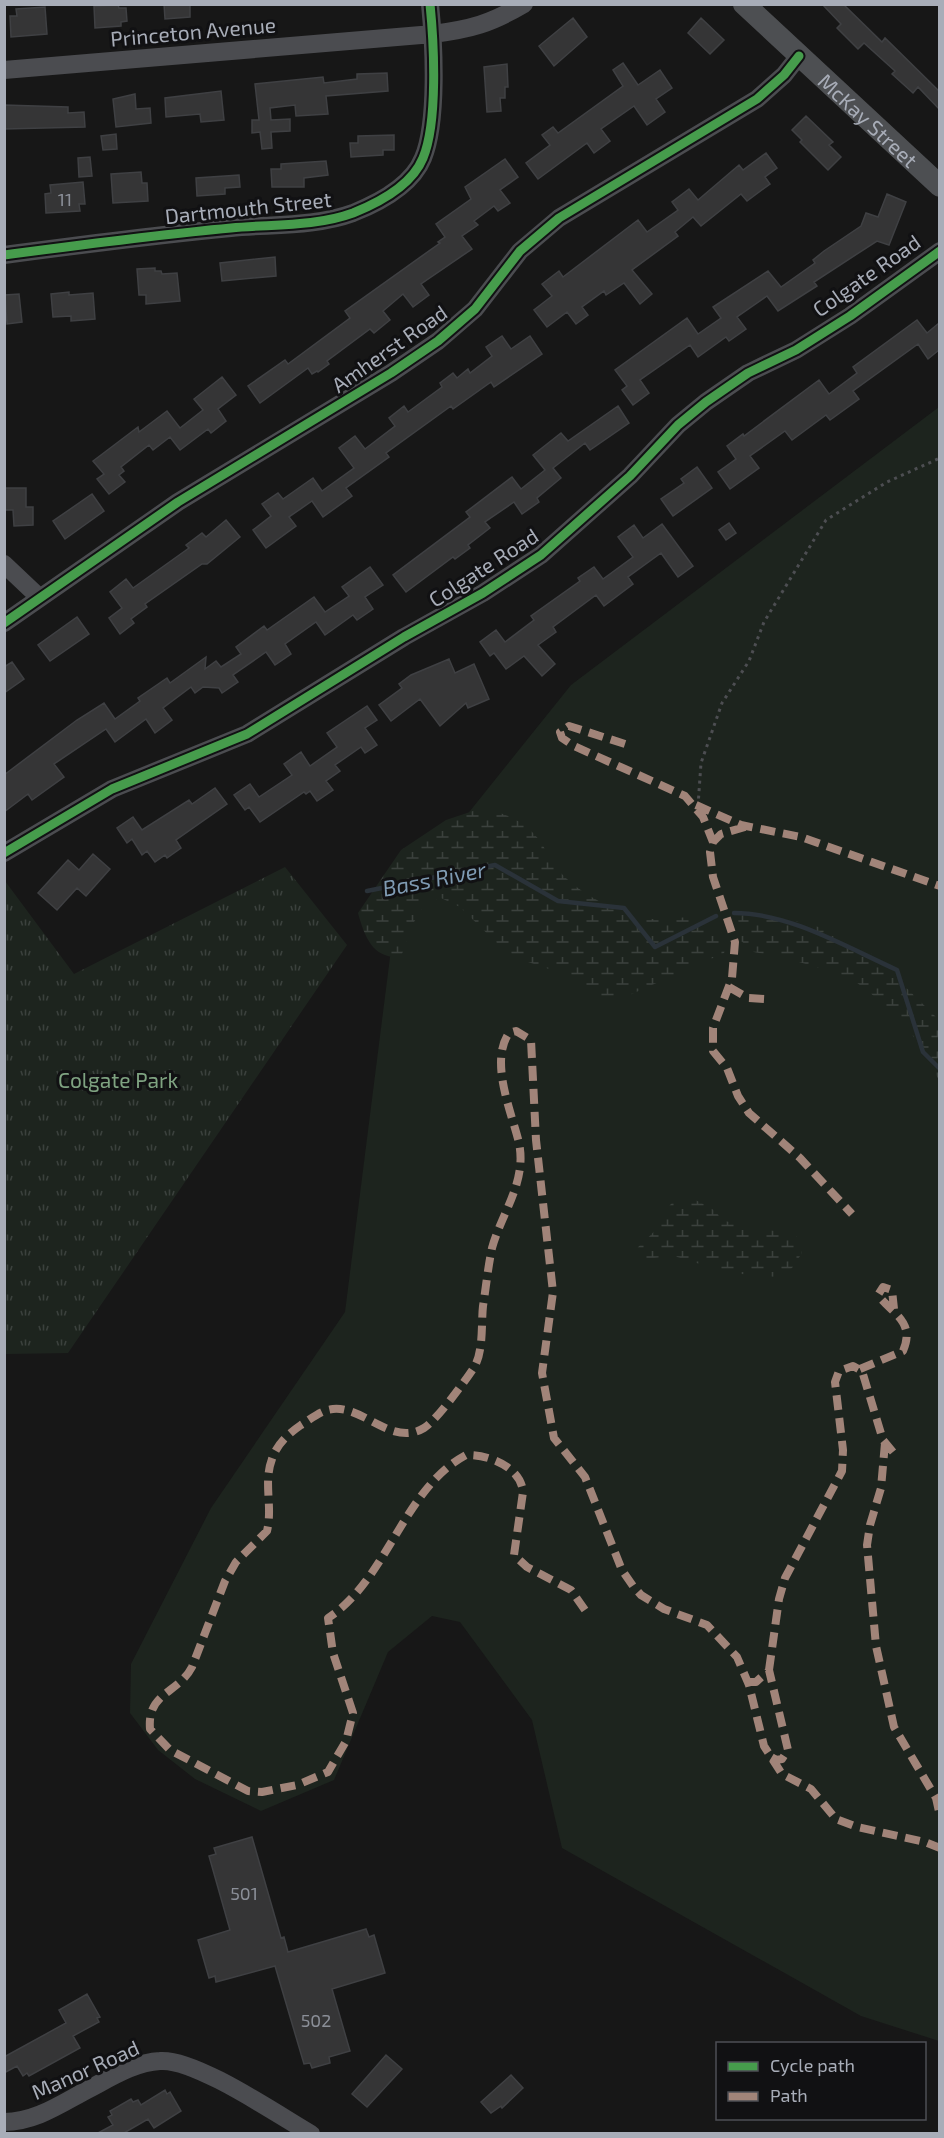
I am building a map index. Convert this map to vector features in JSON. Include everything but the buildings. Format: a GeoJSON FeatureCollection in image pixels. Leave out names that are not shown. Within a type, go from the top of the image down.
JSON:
{"type":"FeatureCollection","features":[{"type":"Feature","properties":{"kind":"main road","name":"McKay Street"},"geometry":{"type":"LineString","coordinates":[[744,4],[939,186]]}},
{"type":"Feature","properties":{"kind":"street","name":"Dartmouth Street"},"geometry":{"type":"LineString","coordinates":[[4,255],[169,234],[313,221],[351,213],[384,198],[401,186],[423,160],[432,126],[433,34],[429,4]]}},
{"type":"Feature","properties":{"kind":"street","name":"Princeton Avenue"},"geometry":{"type":"LineString","coordinates":[[4,70],[467,30],[494,22],[524,4]]}},
{"type":"Feature","properties":{"kind":"street","name":"Amherst Road"},"geometry":{"type":"LineString","coordinates":[[4,623],[178,502],[392,373],[438,341],[475,309],[520,251],[559,218],[757,99],[784,75],[799,56]]}},
{"type":"Feature","properties":{"kind":"street","name":"Colgate Road"},"geometry":{"type":"LineString","coordinates":[[4,853],[112,789],[247,734],[404,637],[483,593],[541,555],[630,476],[678,425],[706,402],[748,373],[796,350],[850,316],[939,251]]}},
{"type":"Feature","properties":{"kind":"street"},"geometry":{"type":"LineString","coordinates":[[4,564],[40,598]]}},
{"type":"Feature","properties":{"kind":"street","name":"Manor Road"},"geometry":{"type":"LineString","coordinates":[[4,2122],[44,2114],[134,2066],[159,2061],[175,2061],[209,2075],[311,2133]]}},
{"type":"Feature","properties":{"kind":"path"},"geometry":{"type":"LineString","coordinates":[[698,806],[701,763],[722,704],[749,662],[764,622],[825,520],[887,482],[939,458]]}},
{"type":"Feature","properties":{"kind":"green space"},"geometry":{"type":"Polygon","coordinates":[[[939,407],[939,2041],[861,2016],[562,1848],[532,1720],[460,1622],[432,1616],[388,1652],[334,1780],[261,1811],[195,1779],[158,1750],[130,1713],[131,1664],[211,1508],[345,1312],[397,902],[571,685],[939,407]]]}},
{"type":"Feature","properties":{"kind":"green space"},"geometry":{"type":"Polygon","coordinates":[[[479,809],[506,815],[528,828],[541,842],[558,870],[592,898],[645,918],[689,918],[707,921],[723,934],[726,942],[724,953],[625,997],[606,999],[589,995],[564,974],[528,962],[504,950],[460,907],[441,898],[426,902],[411,927],[401,957],[391,957],[377,951],[367,938],[358,913],[401,850],[446,820],[479,809]]]}},
{"type":"Feature","properties":{"kind":"green space","name":"Colgate Park"},"geometry":{"type":"Polygon","coordinates":[[[285,867],[347,945],[68,1353],[5,1354],[5,881],[74,974],[285,867]]]}},
{"type":"Feature","properties":{"kind":"green space"},"geometry":{"type":"Polygon","coordinates":[[[759,913],[840,934],[868,950],[939,1020],[939,1080],[910,1031],[879,1000],[856,982],[837,973],[754,952],[740,940],[738,916],[759,913]]]}},
{"type":"Feature","properties":{"kind":"green space"},"geometry":{"type":"Polygon","coordinates":[[[677,1198],[691,1198],[710,1207],[725,1221],[757,1229],[791,1233],[797,1237],[802,1253],[792,1268],[778,1277],[729,1273],[674,1256],[644,1259],[634,1257],[639,1246],[652,1234],[667,1209],[677,1198]]]}},
{"type":"Feature","properties":{"kind":"waterway","name":"Bass River"},"geometry":{"type":"LineString","coordinates":[[367,891],[495,865],[558,901],[624,908],[655,947],[716,916]]}},
{"type":"Feature","properties":{"kind":"waterway","name":"Bass River"},"geometry":{"type":"LineString","coordinates":[[734,913],[755,915],[797,925],[897,970],[923,1052],[940,1069]]}},
{"type":"Feature","properties":{"kind":"marked path"},"geometry":{"type":"LineString","coordinates":[[625,744],[569,726],[560,732],[562,738],[574,746],[685,796],[703,817],[713,842]]}},
{"type":"Feature","properties":{"kind":"marked path"},"geometry":{"type":"LineString","coordinates":[[696,805],[741,825],[801,837],[940,886]]}},
{"type":"Feature","properties":{"kind":"marked path"},"geometry":{"type":"LineString","coordinates":[[745,827],[721,834],[713,842],[710,852],[713,877],[735,942],[732,978],[713,1028],[713,1051],[727,1068],[738,1096],[749,1113],[800,1158],[852,1214]]}},
{"type":"Feature","properties":{"kind":"marked path"},"geometry":{"type":"LineString","coordinates":[[729,987],[748,998],[766,999]]}},
{"type":"Feature","properties":{"kind":"marked path"},"geometry":{"type":"LineString","coordinates":[[585,1610],[571,1590],[527,1567],[514,1555],[523,1492],[516,1476],[510,1469],[493,1460],[466,1455],[444,1470],[426,1489],[366,1581],[349,1601],[328,1618],[333,1653],[353,1713],[346,1741],[328,1772],[297,1785],[262,1792],[248,1791],[170,1750],[150,1729],[150,1717],[158,1700],[179,1683],[192,1667],[225,1581],[236,1562],[267,1531],[269,1468],[274,1454],[284,1440],[296,1428],[316,1415],[333,1409],[356,1413],[389,1430],[412,1433],[424,1428],[436,1418],[477,1362],[492,1248],[520,1171],[519,1143],[507,1103],[501,1058],[503,1045],[509,1033],[516,1031],[531,1040],[536,1140],[553,1292],[542,1373],[554,1438],[585,1477],[622,1570],[641,1595],[664,1609],[707,1625],[737,1657],[749,1685],[764,1746],[782,1774],[811,1789],[836,1819],[857,1827],[925,1842],[940,1848]]}},
{"type":"Feature","properties":{"kind":"marked path"},"geometry":{"type":"LineString","coordinates":[[860,1369],[903,1351],[906,1341],[904,1325],[878,1295],[883,1287],[892,1290],[894,1309]]}},
{"type":"Feature","properties":{"kind":"marked path"},"geometry":{"type":"LineString","coordinates":[[769,1670],[779,1599],[785,1578],[842,1471],[843,1450],[835,1382],[839,1371],[853,1366],[862,1371],[883,1440],[893,1452]]}},
{"type":"Feature","properties":{"kind":"marked path"},"geometry":{"type":"LineString","coordinates":[[885,1443],[881,1488],[870,1525],[867,1545],[876,1646],[894,1727],[936,1798],[940,1816]]}},
{"type":"Feature","properties":{"kind":"marked path"},"geometry":{"type":"LineString","coordinates":[[748,1682],[756,1682],[769,1670],[788,1750],[782,1759],[776,1760],[768,1755]]}},
{"type":"Feature","properties":{"kind":"cycle path"},"geometry":{"type":"LineString","coordinates":[[4,255],[174,234],[323,221],[353,213],[373,204],[403,185],[411,177],[418,168],[428,143],[434,82],[430,4]]}},
{"type":"Feature","properties":{"kind":"cycle path"},"geometry":{"type":"LineString","coordinates":[[4,623],[178,502],[391,373],[438,341],[475,309],[520,251],[559,218],[757,99],[784,75],[799,56]]}},
{"type":"Feature","properties":{"kind":"cycle path"},"geometry":{"type":"LineString","coordinates":[[4,853],[112,789],[247,734],[404,637],[483,593],[541,555],[630,476],[678,425],[706,402],[748,373],[796,350],[850,316],[940,251]]}}]}
